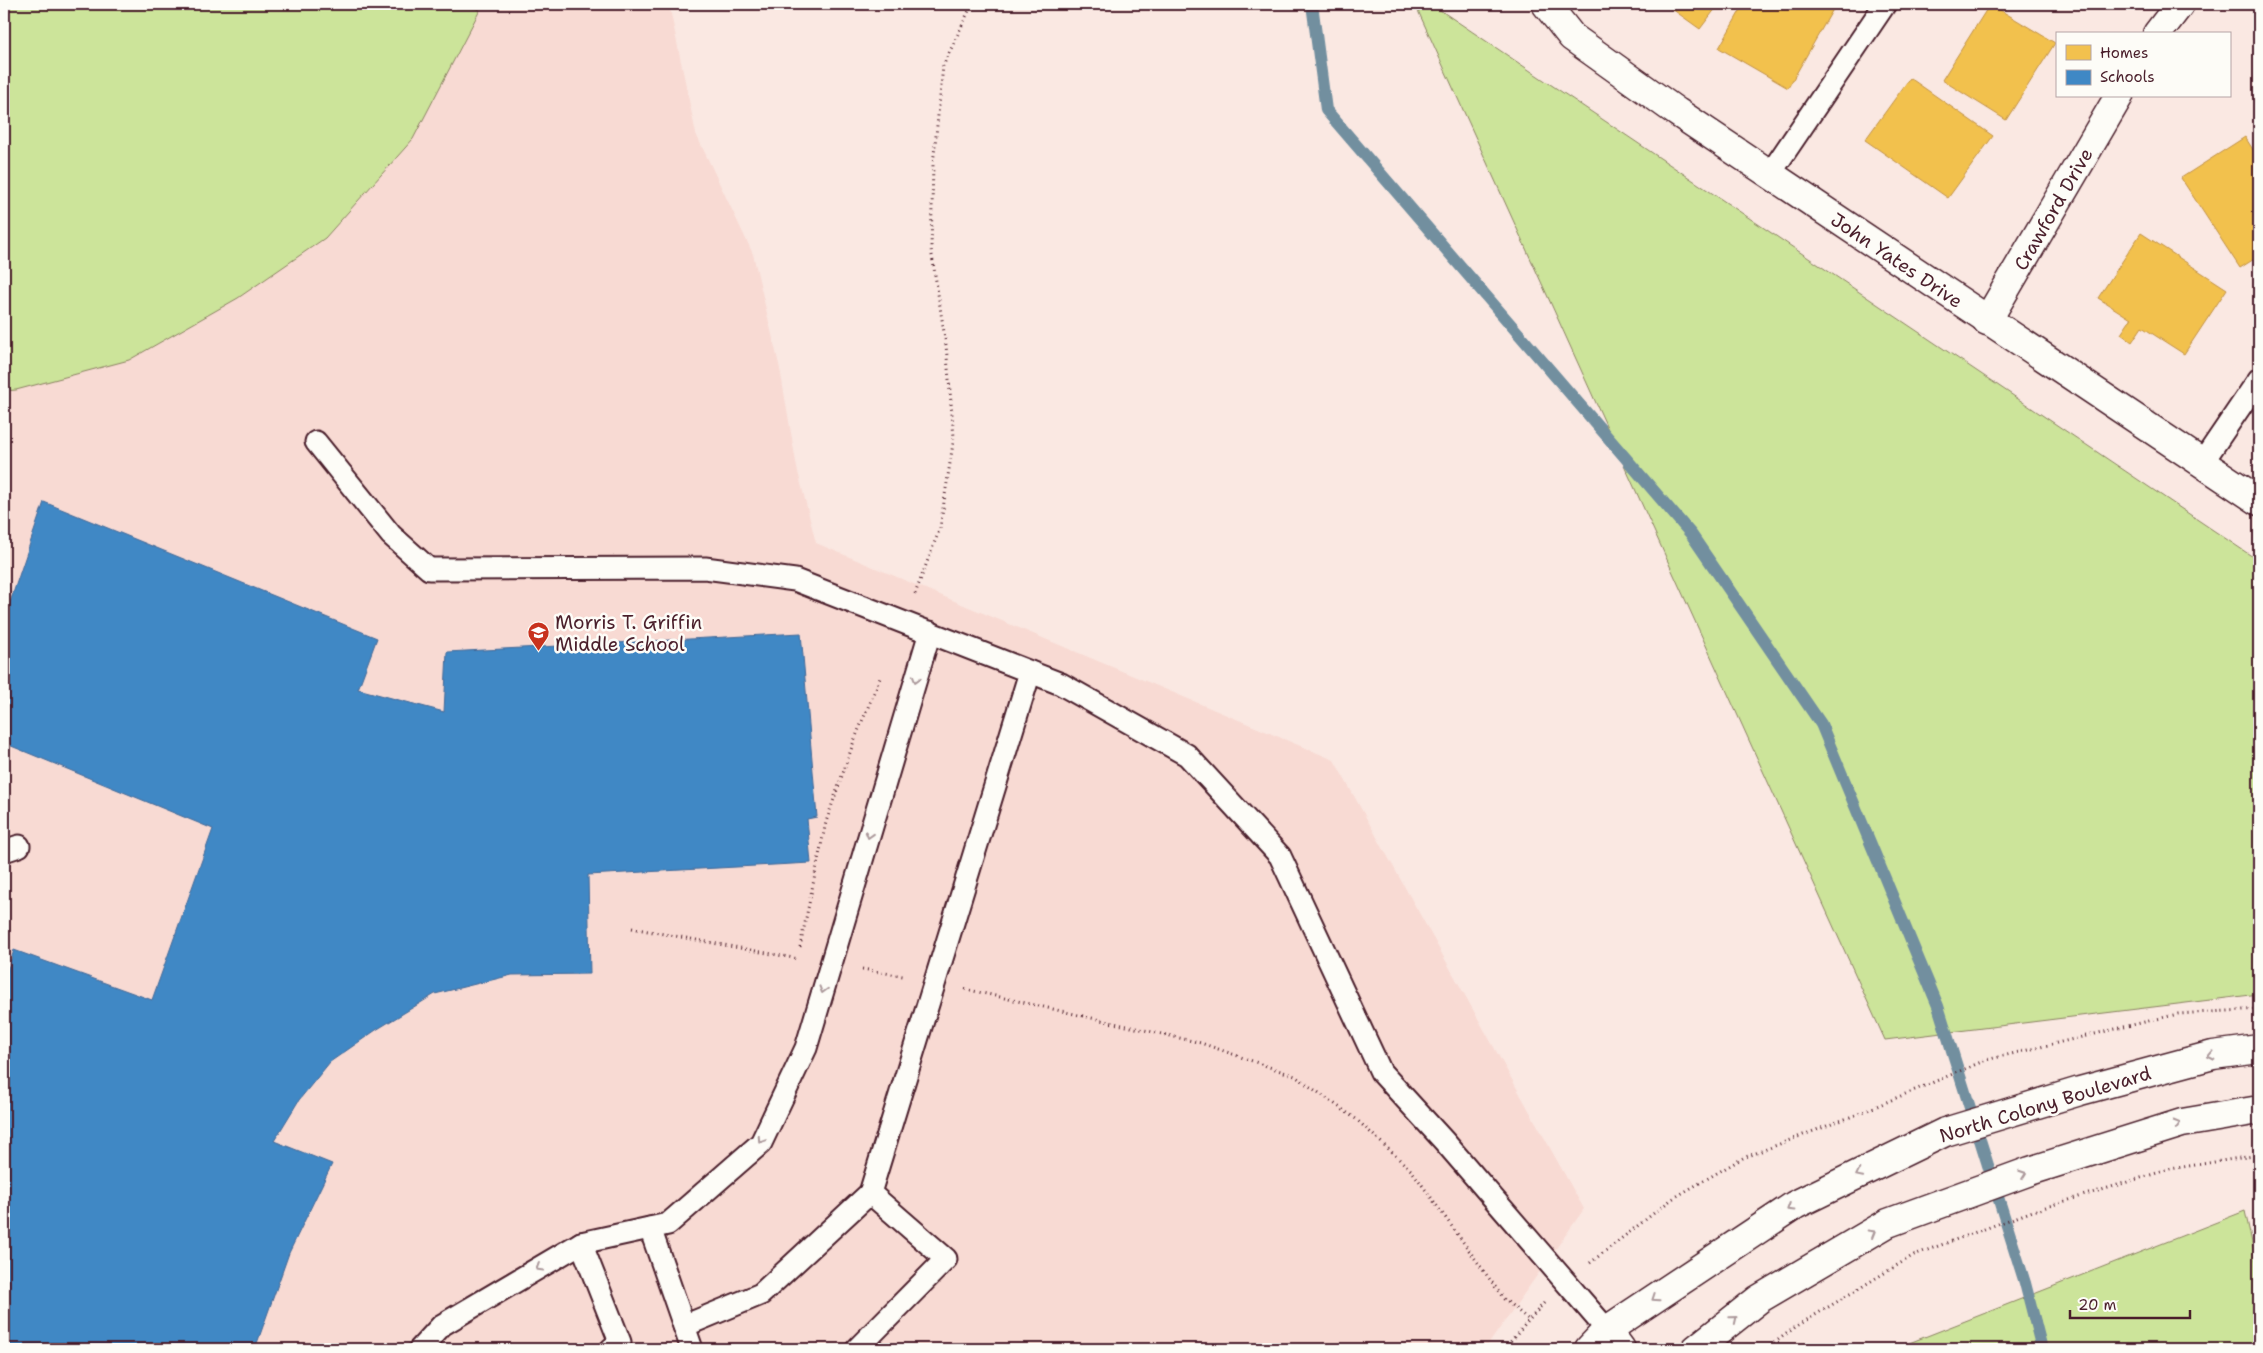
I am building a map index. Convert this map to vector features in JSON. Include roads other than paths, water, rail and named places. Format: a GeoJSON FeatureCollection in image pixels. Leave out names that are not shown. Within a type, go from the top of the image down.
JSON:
{"type":"FeatureCollection","features":[{"type":"Feature","properties":{"kind":"main road","name":"John Yates Drive"},"geometry":{"type":"LineString","coordinates":[[1546,4],[1572,36],[1677,112],[2259,501]]}},
{"type":"Feature","properties":{"kind":"main road"},"geometry":{"type":"LineString","coordinates":[[2159,32],[2180,4]]}},
{"type":"Feature","properties":{"kind":"main road","name":"Crawford Drive"},"geometry":{"type":"LineString","coordinates":[[1987,321],[2118,98]]}},
{"type":"Feature","properties":{"kind":"main road","name":"North Colony Boulevard"},"geometry":{"type":"LineString","coordinates":[[1606,1343],[1795,1205],[1945,1132],[2080,1091],[2213,1055],[2259,1050]]}},
{"type":"Feature","properties":{"kind":"main road"},"geometry":{"type":"LineString","coordinates":[[1696,1349],[1758,1299],[1888,1223],[2030,1171],[2182,1123],[2259,1110]]}},
{"type":"Feature","properties":{"kind":"lane"},"geometry":{"type":"LineString","coordinates":[[1770,174],[1885,4]]}},
{"type":"Feature","properties":{"kind":"lane"},"geometry":{"type":"LineString","coordinates":[[2202,463],[2259,379]]}},
{"type":"Feature","properties":{"kind":"lane"},"geometry":{"type":"LineString","coordinates":[[316,442],[391,535],[429,569],[704,568],[796,580],[1061,684],[1187,755],[1280,856],[1381,1072],[1444,1141],[1606,1343]]}},
{"type":"Feature","properties":{"kind":"lane"},"geometry":{"type":"LineString","coordinates":[[420,1349],[442,1325],[580,1243],[668,1224],[761,1143],[806,1048],[930,632]]}},
{"type":"Feature","properties":{"kind":"lane"},"geometry":{"type":"LineString","coordinates":[[684,1326],[761,1294],[870,1193],[1030,672]]}},
{"type":"Feature","properties":{"kind":"lane"},"geometry":{"type":"LineString","coordinates":[[857,1349],[946,1259],[870,1193]]}},
{"type":"Feature","properties":{"kind":"lane"},"geometry":{"type":"LineString","coordinates":[[650,1228],[692,1349]]}},
{"type":"Feature","properties":{"kind":"lane"},"geometry":{"type":"LineString","coordinates":[[580,1243],[618,1347]]}},
{"type":"Feature","properties":{"kind":"waterway"},"geometry":{"type":"LineString","coordinates":[[1312,4],[1326,110],[1691,534],[1821,724],[1938,1006],[2025,1283],[2042,1349]]}},
{"type":"Feature","properties":{"kind":"place","name":"Morris T. Griffin Middle School"},"geometry":{"type":"Point","coordinates":[539,652]}}]}
